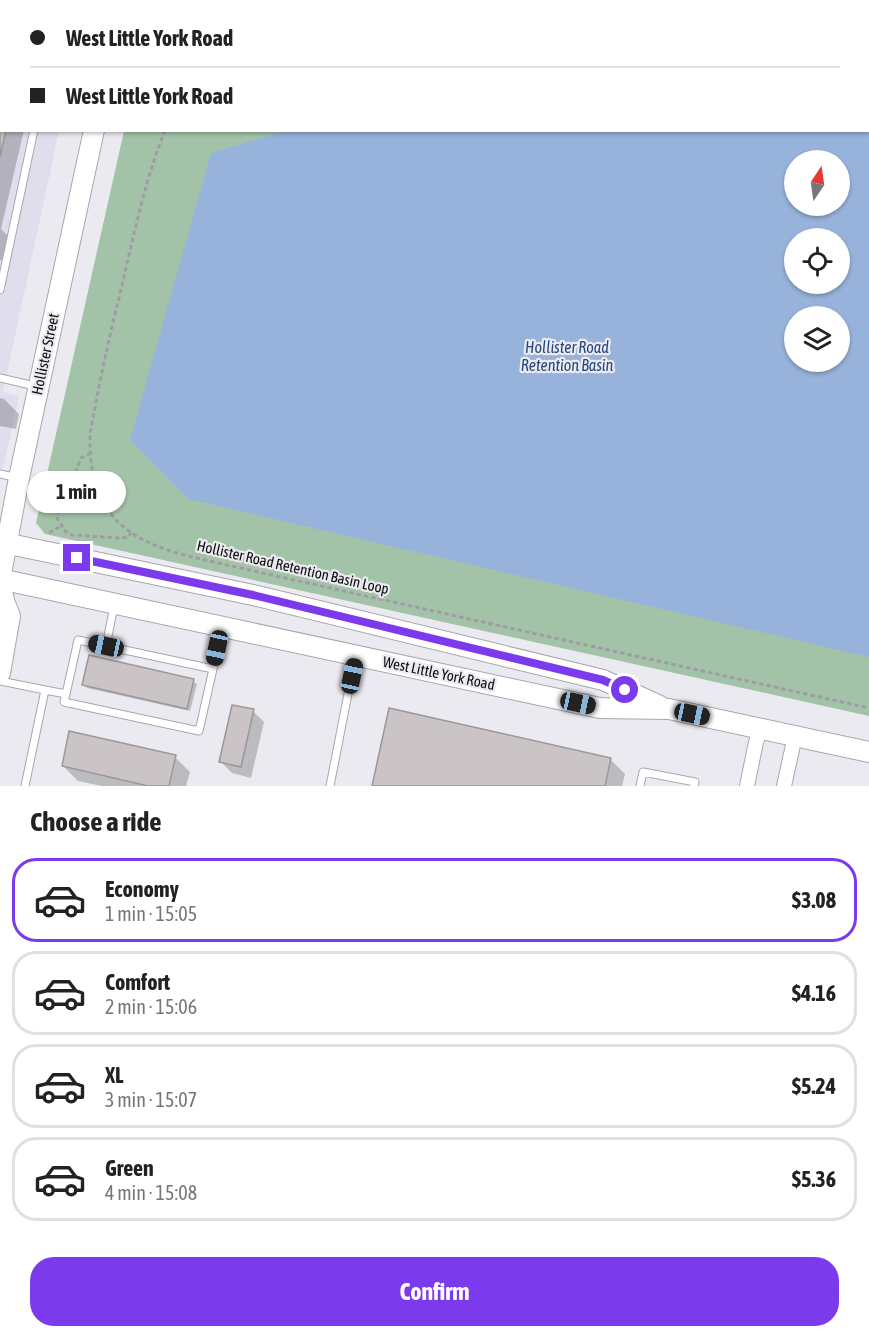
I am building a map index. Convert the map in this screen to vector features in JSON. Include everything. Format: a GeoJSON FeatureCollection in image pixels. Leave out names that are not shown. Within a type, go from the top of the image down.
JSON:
{"type":"FeatureCollection","features":[{"type":"Feature","properties":{"kind":"main road","name":"Hollister Street"},"geometry":{"type":"LineString","coordinates":[[0,673],[10,616],[4,601],[0,579],[9,476],[38,387],[94,132]]}},
{"type":"Feature","properties":{"kind":"main road","name":"West Little York Road"},"geometry":{"type":"LineString","coordinates":[[3,543],[253,595],[603,680],[669,709]]}},
{"type":"Feature","properties":{"kind":"main road","name":"West Little York Road"},"geometry":{"type":"LineString","coordinates":[[0,579],[600,708],[669,709],[869,752]]}},
{"type":"Feature","properties":{"kind":"street"},"geometry":{"type":"LineString","coordinates":[[747,786],[761,729]]}},
{"type":"Feature","properties":{"kind":"street"},"geometry":{"type":"LineString","coordinates":[[784,786],[795,736]]}},
{"type":"Feature","properties":{"kind":"lane"},"geometry":{"type":"LineString","coordinates":[[0,290],[34,132]]}},
{"type":"Feature","properties":{"kind":"lane"},"geometry":{"type":"LineString","coordinates":[[0,378],[38,387]]}},
{"type":"Feature","properties":{"kind":"lane"},"geometry":{"type":"LineString","coordinates":[[106,646],[114,604]]}},
{"type":"Feature","properties":{"kind":"lane"},"geometry":{"type":"LineString","coordinates":[[213,669],[78,640],[64,702],[199,731],[213,669],[221,627]]}},
{"type":"Feature","properties":{"kind":"lane"},"geometry":{"type":"LineString","coordinates":[[330,786],[356,656]]}},
{"type":"Feature","properties":{"kind":"lane"},"geometry":{"type":"LineString","coordinates":[[0,681],[66,694]]}},
{"type":"Feature","properties":{"kind":"lane"},"geometry":{"type":"LineString","coordinates":[[25,786],[45,690]]}},
{"type":"Feature","properties":{"kind":"lane"},"geometry":{"type":"LineString","coordinates":[[640,786],[643,772],[694,782],[694,786]]}},
{"type":"Feature","properties":{"kind":"path","name":"Hollister Road Retention Basin Loop"},"geometry":{"type":"LineString","coordinates":[[164,132],[142,204],[101,374],[90,437],[92,468],[100,496],[115,519],[131,533],[156,546],[209,561],[869,708]]}},
{"type":"Feature","properties":{"kind":"path"},"geometry":{"type":"LineString","coordinates":[[91,453],[81,458],[60,504],[57,518],[66,532],[77,536],[105,535],[121,538],[128,537],[131,533]]}},
{"type":"Feature","properties":{"kind":"path"},"geometry":{"type":"LineString","coordinates":[[49,533],[62,525]]}},
{"type":"Feature","properties":{"kind":"shaded area"},"geometry":{"type":"Polygon","coordinates":[[[0,132],[59,132],[3,392],[19,396],[0,482],[0,132]]]}},
{"type":"Feature","properties":{"kind":"green space","name":"Hollister Road Retention Basin"},"geometry":{"type":"Polygon","coordinates":[[[124,132],[869,132],[869,716],[45,534],[36,523],[124,132]]]}},
{"type":"Feature","properties":{"kind":"water","name":"Hollister Road Retention Basin"},"geometry":{"type":"Polygon","coordinates":[[[280,132],[869,132],[869,657],[188,499],[130,440],[211,153],[280,132]]]}},
{"type":"Feature","properties":{"kind":"building"},"geometry":{"type":"Polygon","coordinates":[[[0,132],[6,132],[0,157],[0,132]]]}},
{"type":"Feature","properties":{"kind":"building"},"geometry":{"type":"Polygon","coordinates":[[[89,655],[194,679],[187,709],[82,685],[89,655]]]}},
{"type":"Feature","properties":{"kind":"building"},"geometry":{"type":"Polygon","coordinates":[[[232,705],[254,709],[241,767],[219,762],[232,705]]]}},
{"type":"Feature","properties":{"kind":"building"},"geometry":{"type":"Polygon","coordinates":[[[389,708],[611,758],[605,786],[372,786],[389,708]]]}},
{"type":"Feature","properties":{"kind":"building"},"geometry":{"type":"Polygon","coordinates":[[[69,731],[176,755],[169,786],[148,786],[62,766],[69,731]]]}},
{"type":"Feature","properties":{"kind":"route"},"geometry":{"type":"LineString","coordinates":[[77,558],[253,595],[603,680],[625,690]]}}]}
